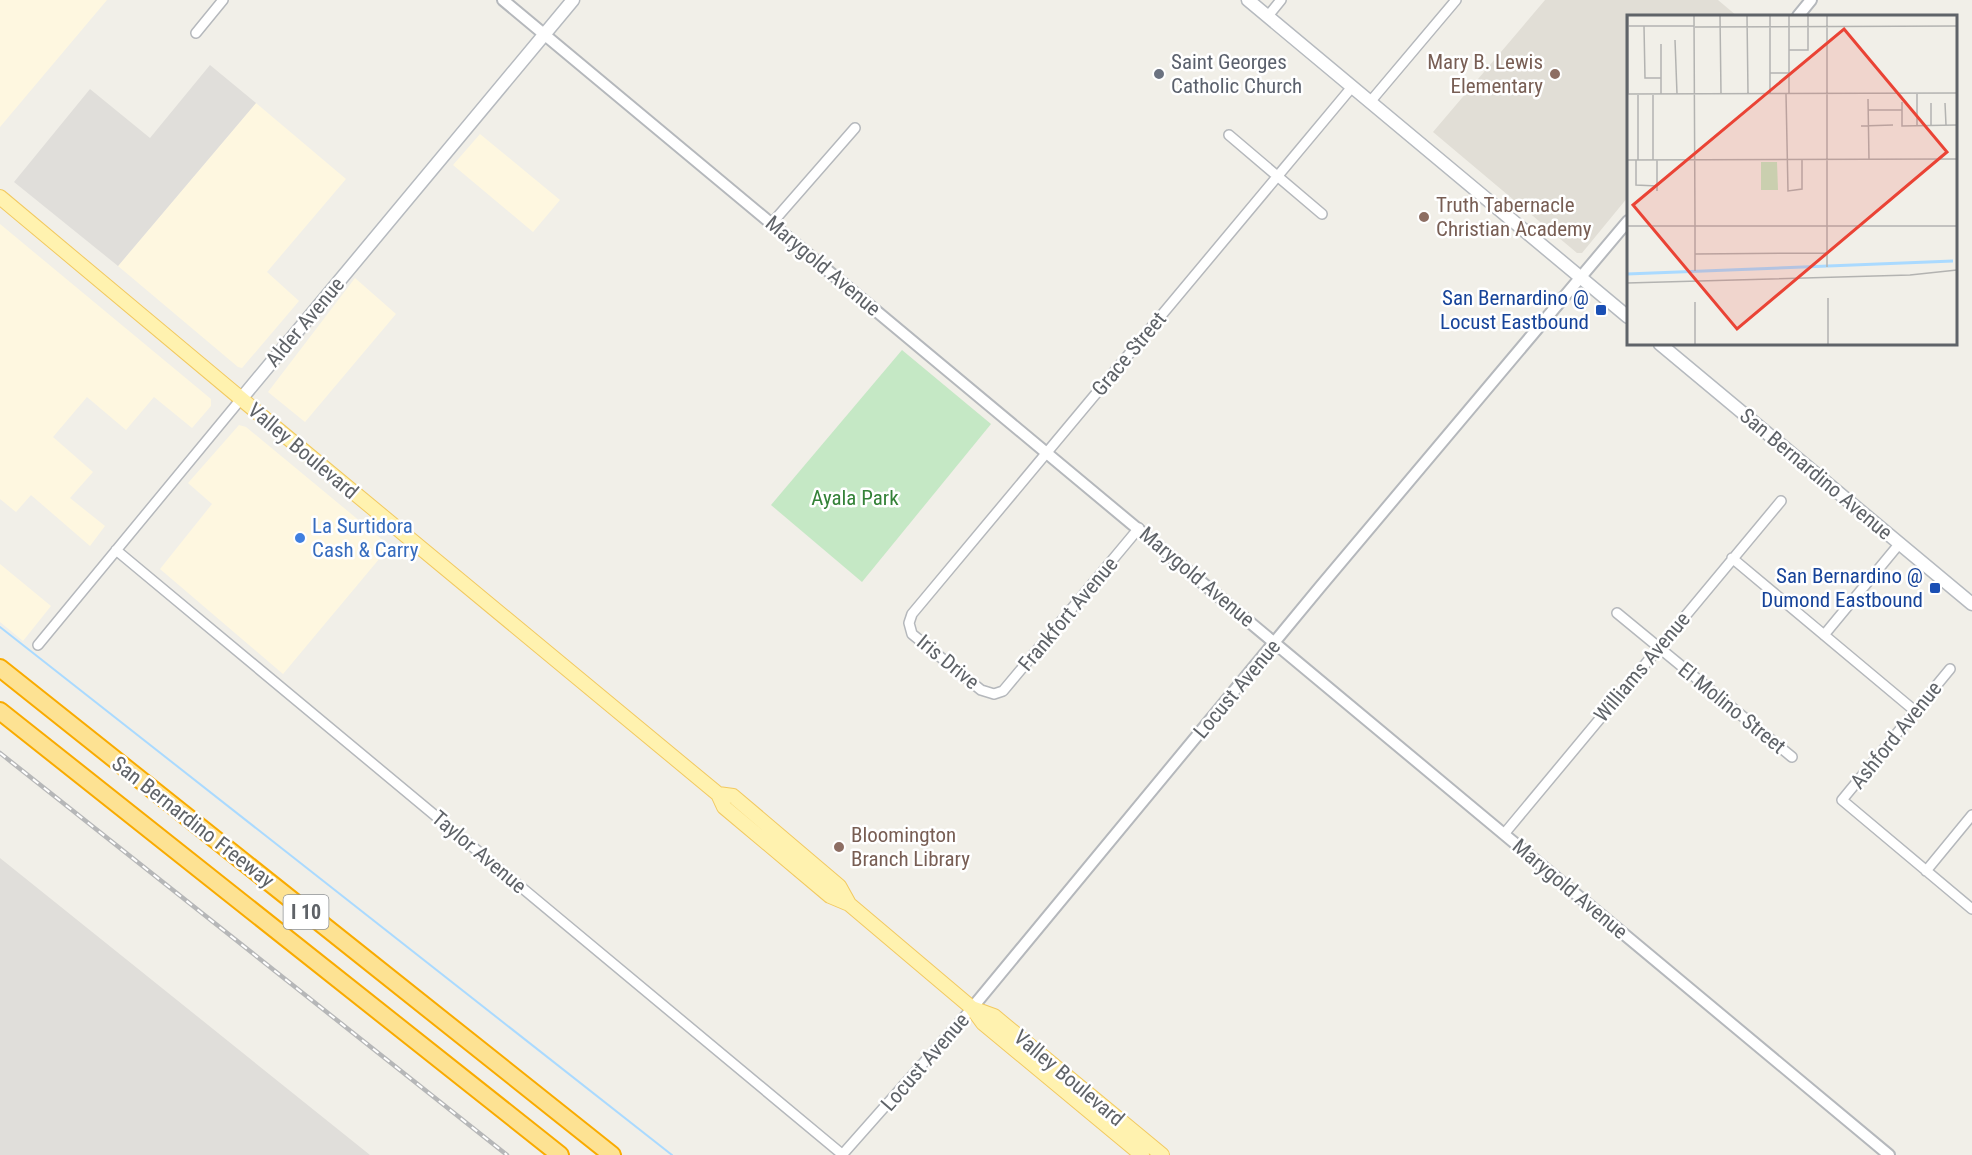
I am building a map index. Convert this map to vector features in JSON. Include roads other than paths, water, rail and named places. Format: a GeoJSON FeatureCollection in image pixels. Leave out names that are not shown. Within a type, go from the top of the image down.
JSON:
{"type":"FeatureCollection","features":[{"type":"Feature","properties":{"kind":"highway","name":"San Bernardino Freeway"},"geometry":{"type":"LineString","coordinates":[[0,668],[612,1155]]}},
{"type":"Feature","properties":{"kind":"highway","name":"San Bernardino Freeway"},"geometry":{"type":"LineString","coordinates":[[0,711],[560,1155]]}},
{"type":"Feature","properties":{"kind":"main road","name":"Alder Avenue"},"geometry":{"type":"LineString","coordinates":[[241,399],[573,0]]}},
{"type":"Feature","properties":{"kind":"main road"},"geometry":{"type":"LineString","coordinates":[[1248,0],[1627,315]]}},
{"type":"Feature","properties":{"kind":"main road","name":"Valley Boulevard"},"geometry":{"type":"LineString","coordinates":[[0,197],[718,794],[733,796],[839,886],[849,904],[972,1008],[983,1023],[1142,1155]]}},
{"type":"Feature","properties":{"kind":"main road","name":"San Bernardino Avenue"},"geometry":{"type":"LineString","coordinates":[[1661,345],[1972,604]]}},
{"type":"Feature","properties":{"kind":"main road","name":"Valley Boulevard"},"geometry":{"type":"LineString","coordinates":[[972,1008],[994,1016],[1162,1155]]}},
{"type":"Feature","properties":{"kind":"street"},"geometry":{"type":"LineString","coordinates":[[196,33],[221,0]]}},
{"type":"Feature","properties":{"kind":"street","name":"Marygold Avenue"},"geometry":{"type":"LineString","coordinates":[[503,0],[1889,1155]]}},
{"type":"Feature","properties":{"kind":"street"},"geometry":{"type":"LineString","coordinates":[[1268,16],[1281,0]]}},
{"type":"Feature","properties":{"kind":"street"},"geometry":{"type":"LineString","coordinates":[[1370,102],[1456,0]]}},
{"type":"Feature","properties":{"kind":"street"},"geometry":{"type":"LineString","coordinates":[[1799,15],[1811,0]]}},
{"type":"Feature","properties":{"kind":"street","name":"Grace Street"},"geometry":{"type":"LineString","coordinates":[[909,622],[912,614],[1353,87]]}},
{"type":"Feature","properties":{"kind":"street"},"geometry":{"type":"LineString","coordinates":[[772,224],[855,128]]}},
{"type":"Feature","properties":{"kind":"street"},"geometry":{"type":"LineString","coordinates":[[1229,135],[1322,214]]}},
{"type":"Feature","properties":{"kind":"street","name":"Locust Avenue"},"geometry":{"type":"LineString","coordinates":[[843,1155],[972,1008],[1627,223]]}},
{"type":"Feature","properties":{"kind":"street","name":"Alder Avenue"},"geometry":{"type":"LineString","coordinates":[[38,645],[241,399]]}},
{"type":"Feature","properties":{"kind":"street","name":"Williams Avenue"},"geometry":{"type":"LineString","coordinates":[[1504,834],[1781,501]]}},
{"type":"Feature","properties":{"kind":"street","name":"Frankfort Avenue"},"geometry":{"type":"LineString","coordinates":[[994,694],[1003,691],[1011,684],[1139,528]]}},
{"type":"Feature","properties":{"kind":"street"},"geometry":{"type":"LineString","coordinates":[[1824,635],[1900,543]]}},
{"type":"Feature","properties":{"kind":"street","name":"Taylor Avenue"},"geometry":{"type":"LineString","coordinates":[[116,550],[843,1155]]}},
{"type":"Feature","properties":{"kind":"street"},"geometry":{"type":"LineString","coordinates":[[1732,558],[1915,711]]}},
{"type":"Feature","properties":{"kind":"street","name":"El Molino Street"},"geometry":{"type":"LineString","coordinates":[[1617,613],[1792,757]]}},
{"type":"Feature","properties":{"kind":"street","name":"Iris Drive"},"geometry":{"type":"LineString","coordinates":[[909,622],[912,634],[981,690],[994,694]]}},
{"type":"Feature","properties":{"kind":"street","name":"Ashford Avenue"},"geometry":{"type":"LineString","coordinates":[[1926,871],[1842,800],[1950,669]]}},
{"type":"Feature","properties":{"kind":"street"},"geometry":{"type":"LineString","coordinates":[[1972,815],[1926,871],[1972,909]]}},
{"type":"Feature","properties":{"kind":"waterway"},"geometry":{"type":"LineString","coordinates":[[0,627],[672,1155]]}},
{"type":"Feature","properties":{"kind":"railway"},"geometry":{"type":"LineString","coordinates":[[0,753],[507,1155]]}},
{"type":"Feature","properties":{"kind":"place","name":"Saint Georges Catholic Church"},"geometry":{"type":"Point","coordinates":[1159,74]}},
{"type":"Feature","properties":{"kind":"place","name":"Mary B. Lewis Elementary"},"geometry":{"type":"Point","coordinates":[1555,74]}},
{"type":"Feature","properties":{"kind":"place","name":"Truth Tabernacle Christian Academy"},"geometry":{"type":"Point","coordinates":[1424,217]}},
{"type":"Feature","properties":{"kind":"place","name":"San Bernardino @ Locust Eastbound"},"geometry":{"type":"Point","coordinates":[1601,310]}},
{"type":"Feature","properties":{"kind":"place","name":"La Surtidora Cash & Carry"},"geometry":{"type":"Point","coordinates":[300,538]}},
{"type":"Feature","properties":{"kind":"place","name":"San Bernardino @ Dumond Eastbound"},"geometry":{"type":"Point","coordinates":[1935,588]}},
{"type":"Feature","properties":{"kind":"place","name":"Bloomington Branch Library"},"geometry":{"type":"Point","coordinates":[839,847]}},
{"type":"Feature","properties":{"kind":"park label","name":"Ayala Park"},"geometry":{"type":"Point","coordinates":[855,498]}}]}
